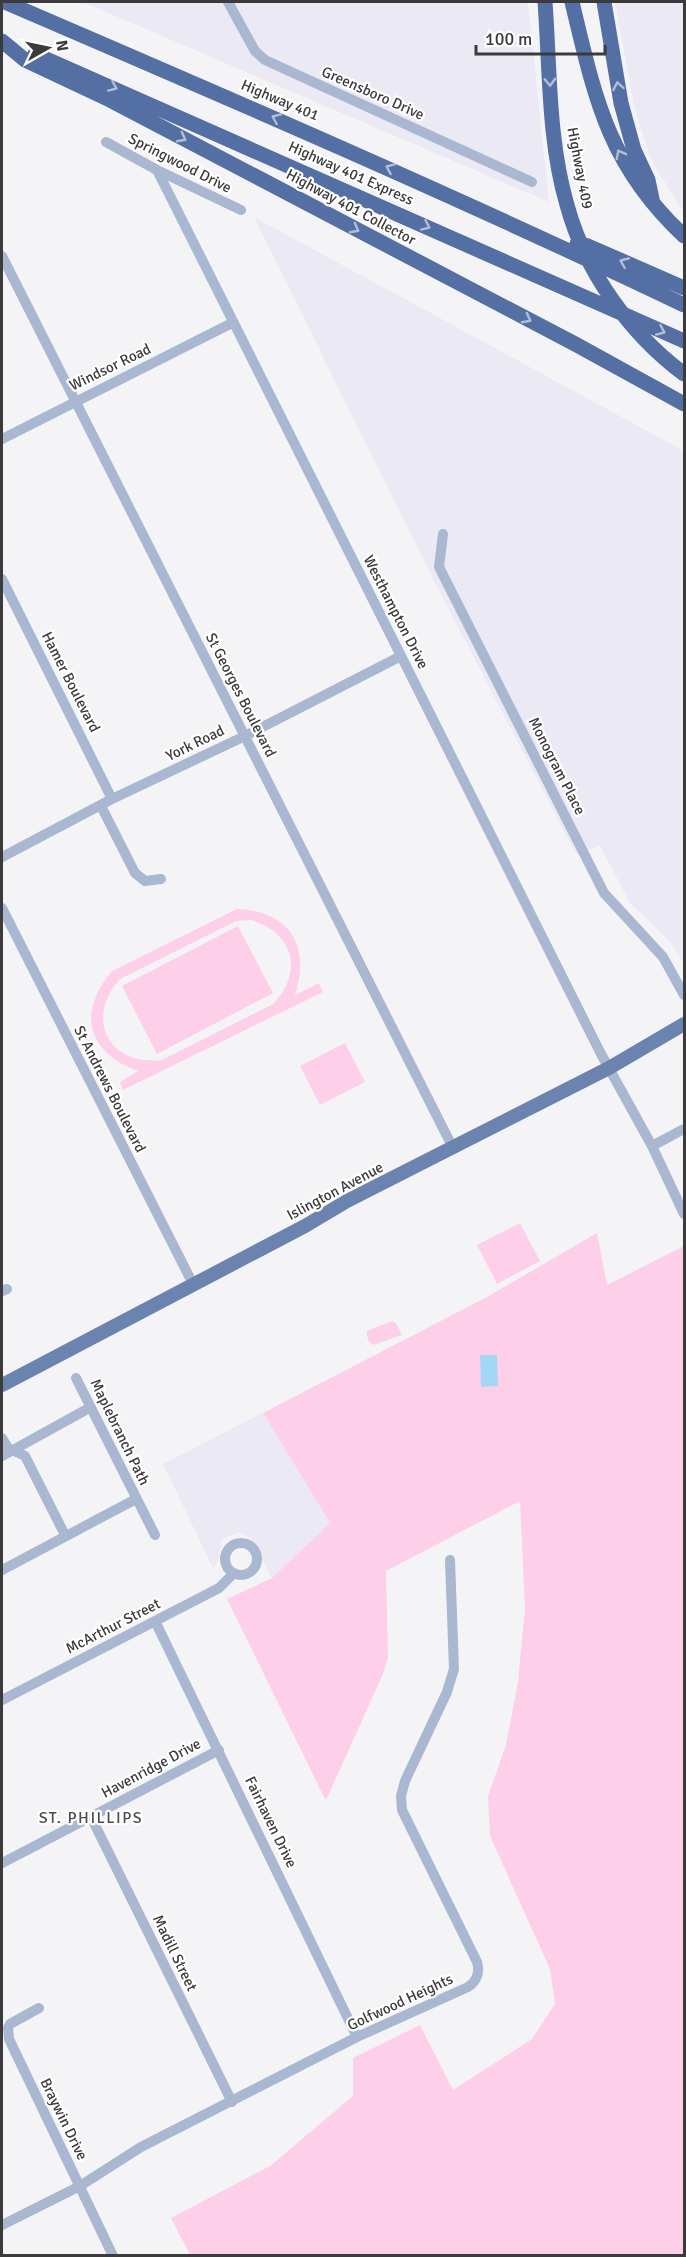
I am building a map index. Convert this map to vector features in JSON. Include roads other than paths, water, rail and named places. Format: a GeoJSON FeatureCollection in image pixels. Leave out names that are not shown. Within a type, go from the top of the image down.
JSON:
{"type":"FeatureCollection","features":[{"type":"Feature","properties":{"kind":"highway","name":"Highway 401"},"geometry":{"type":"LineString","coordinates":[[5,2],[319,136],[539,236]]}},
{"type":"Feature","properties":{"kind":"highway"},"geometry":{"type":"LineString","coordinates":[[572,2],[590,78],[608,132],[637,184],[684,236]]}},
{"type":"Feature","properties":{"kind":"highway"},"geometry":{"type":"LineString","coordinates":[[604,2],[621,103],[634,150],[648,180],[653,202]]}},
{"type":"Feature","properties":{"kind":"highway","name":"Highway 409"},"geometry":{"type":"LineString","coordinates":[[544,5],[551,109],[561,182],[577,233],[594,269],[631,325],[655,350],[681,371]]}},
{"type":"Feature","properties":{"kind":"highway","name":"Highway 401 Express"},"geometry":{"type":"LineString","coordinates":[[2,40],[684,341]]}},
{"type":"Feature","properties":{"kind":"highway","name":"Highway 401 Collector"},"geometry":{"type":"LineString","coordinates":[[2,40],[25,60],[163,128],[684,404]]}},
{"type":"Feature","properties":{"kind":"highway"},"geometry":{"type":"LineString","coordinates":[[539,236],[588,246],[684,288]]}},
{"type":"Feature","properties":{"kind":"highway"},"geometry":{"type":"LineString","coordinates":[[539,236],[684,305]]}},
{"type":"Feature","properties":{"kind":"main road","name":"Islington Avenue"},"geometry":{"type":"LineString","coordinates":[[2,1385],[305,1226],[347,1201],[609,1068],[684,1024]]}},
{"type":"Feature","properties":{"kind":"street","name":"Greensboro Drive"},"geometry":{"type":"LineString","coordinates":[[228,2],[251,44],[266,60],[532,182]]}},
{"type":"Feature","properties":{"kind":"street","name":"Springwood Drive"},"geometry":{"type":"LineString","coordinates":[[106,142],[156,170],[241,210]]}},
{"type":"Feature","properties":{"kind":"street","name":"Westhampton Drive"},"geometry":{"type":"LineString","coordinates":[[156,170],[609,1068],[652,1146],[684,1214]]}},
{"type":"Feature","properties":{"kind":"street","name":"St Georges Boulevard"},"geometry":{"type":"LineString","coordinates":[[2,256],[453,1148]]}},
{"type":"Feature","properties":{"kind":"street","name":"Windsor Road"},"geometry":{"type":"LineString","coordinates":[[2,439],[232,323]]}},
{"type":"Feature","properties":{"kind":"street","name":"Monogram Place"},"geometry":{"type":"LineString","coordinates":[[443,534],[439,567],[604,893],[663,957],[684,995]]}},
{"type":"Feature","properties":{"kind":"street","name":"Hamer Boulevard"},"geometry":{"type":"LineString","coordinates":[[2,579],[112,800]]}},
{"type":"Feature","properties":{"kind":"street","name":"York Road"},"geometry":{"type":"LineString","coordinates":[[2,857],[401,656]]}},
{"type":"Feature","properties":{"kind":"street"},"geometry":{"type":"LineString","coordinates":[[101,806],[135,873],[146,881],[161,879]]}},
{"type":"Feature","properties":{"kind":"street","name":"St Andrews Boulevard"},"geometry":{"type":"LineString","coordinates":[[2,908],[193,1284]]}},
{"type":"Feature","properties":{"kind":"street"},"geometry":{"type":"LineString","coordinates":[[652,1146],[684,1129]]}},
{"type":"Feature","properties":{"kind":"street","name":"Maplebranch Path"},"geometry":{"type":"LineString","coordinates":[[76,1378],[155,1535]]}},
{"type":"Feature","properties":{"kind":"street"},"geometry":{"type":"LineString","coordinates":[[2,1456],[91,1407]]}},
{"type":"Feature","properties":{"kind":"street"},"geometry":{"type":"LineString","coordinates":[[2,1438],[4,1444],[25,1456],[65,1535]]}},
{"type":"Feature","properties":{"kind":"street","name":"Maplebranch Path"},"geometry":{"type":"LineString","coordinates":[[2,1570],[136,1499]]}},
{"type":"Feature","properties":{"kind":"street","name":"Golfwood Heights"},"geometry":{"type":"LineString","coordinates":[[2,2225],[80,2186],[141,2147],[357,2037],[473,1984],[478,1974],[477,1962],[402,1810],[401,1803],[405,1781],[447,1692],[454,1669],[450,1560]]}},
{"type":"Feature","properties":{"kind":"street","name":"McArthur Street"},"geometry":{"type":"LineString","coordinates":[[2,1700],[223,1586],[234,1573]]}},
{"type":"Feature","properties":{"kind":"street","name":"Fairhaven Drive"},"geometry":{"type":"LineString","coordinates":[[155,1621],[357,2037]]}},
{"type":"Feature","properties":{"kind":"street","name":"Havenridge Drive"},"geometry":{"type":"LineString","coordinates":[[2,1863],[219,1750]]}},
{"type":"Feature","properties":{"kind":"street","name":"Madill Street"},"geometry":{"type":"LineString","coordinates":[[91,1817],[232,2102]]}},
{"type":"Feature","properties":{"kind":"street","name":"Braywin Drive"},"geometry":{"type":"LineString","coordinates":[[39,2008],[14,2020],[10,2024],[8,2033],[113,2256]]}},
{"type":"Feature","properties":{"kind":"water"},"geometry":{"type":"Polygon","coordinates":[[[480,1355],[497,1355],[498,1386],[481,1387],[480,1355]]]}},
{"type":"Feature","properties":{"kind":"district","name":"ST. PHILLIPS"},"geometry":{"type":"Point","coordinates":[91,1817]}}]}
